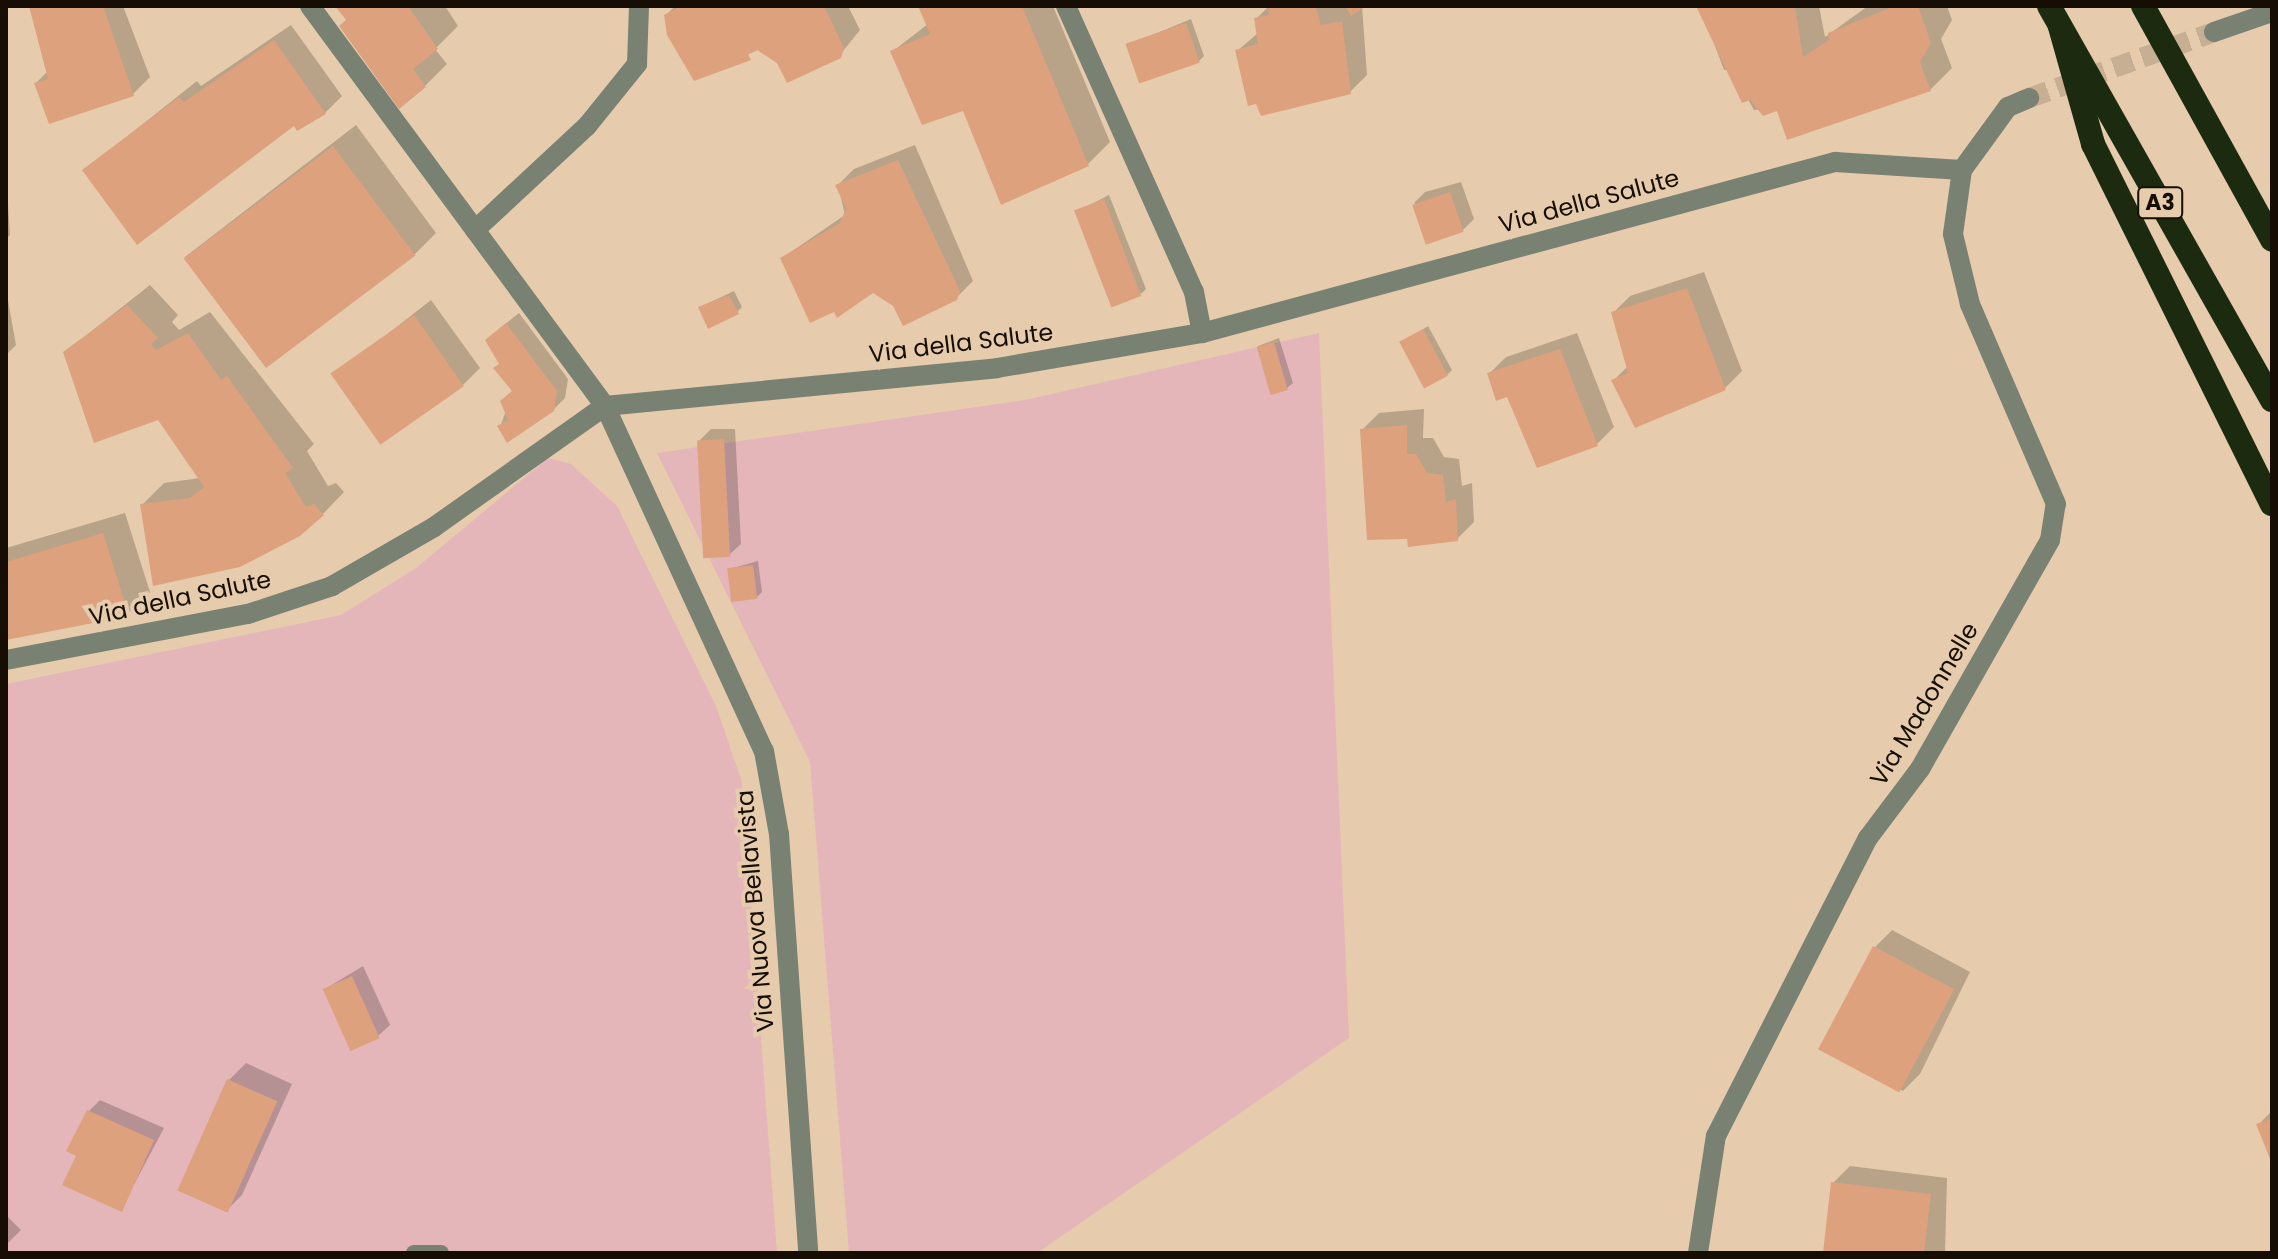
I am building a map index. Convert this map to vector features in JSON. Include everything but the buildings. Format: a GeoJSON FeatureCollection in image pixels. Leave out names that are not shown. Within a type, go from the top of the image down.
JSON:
{"type":"FeatureCollection","features":[{"type":"Feature","properties":{"kind":"highway"},"geometry":{"type":"LineString","coordinates":[[2143,6],[2272,240]]}},
{"type":"Feature","properties":{"kind":"highway"},"geometry":{"type":"LineString","coordinates":[[2055,16],[2093,144],[2272,504]]}},
{"type":"Feature","properties":{"kind":"highway","name":"A3"},"geometry":{"type":"LineString","coordinates":[[2055,16],[2272,400]]}},
{"type":"Feature","properties":{"kind":"street","name":"Via Nuova Bellavista"},"geometry":{"type":"LineString","coordinates":[[310,6],[605,406],[764,751],[779,834],[808,1253]]}},
{"type":"Feature","properties":{"kind":"street"},"geometry":{"type":"LineString","coordinates":[[475,230],[587,126],[637,64],[639,6]]}},
{"type":"Feature","properties":{"kind":"street"},"geometry":{"type":"LineString","coordinates":[[1066,6],[1194,292],[1202,333]]}},
{"type":"Feature","properties":{"kind":"street"},"geometry":{"type":"LineString","coordinates":[[2214,32],[2272,12]]}},
{"type":"Feature","properties":{"kind":"street"},"geometry":{"type":"LineString","coordinates":[[1962,170],[2008,107],[2029,98]]}},
{"type":"Feature","properties":{"kind":"street","name":"Via della Salute"},"geometry":{"type":"LineString","coordinates":[[6,660],[248,614],[332,586],[434,527],[605,406],[997,368],[1202,333],[1835,162],[1962,170]]}},
{"type":"Feature","properties":{"kind":"street","name":"Via Madonnelle"},"geometry":{"type":"LineString","coordinates":[[1698,1253],[1716,1136],[1868,838],[1920,769],[2050,540],[2056,504],[1970,304],[1953,234],[1962,170]]}},
{"type":"Feature","properties":{"kind":"lane"},"geometry":{"type":"LineString","coordinates":[[414,1253],[441,1253]]}},
{"type":"Feature","properties":{"kind":"shaded area"},"geometry":{"type":"Polygon","coordinates":[[[1319,333],[1349,1038],[1037,1253],[849,1253],[810,762],[657,453],[1025,400],[1319,333]]]}},
{"type":"Feature","properties":{"kind":"shaded area"},"geometry":{"type":"Polygon","coordinates":[[[548,458],[571,464],[617,506],[716,706],[742,782],[777,1253],[6,1253],[6,684],[341,615],[416,568],[548,458]]]}},
{"type":"Feature","properties":{"kind":"tunnel"},"geometry":{"type":"LineString","coordinates":[[2029,98],[2214,32]]}}]}
